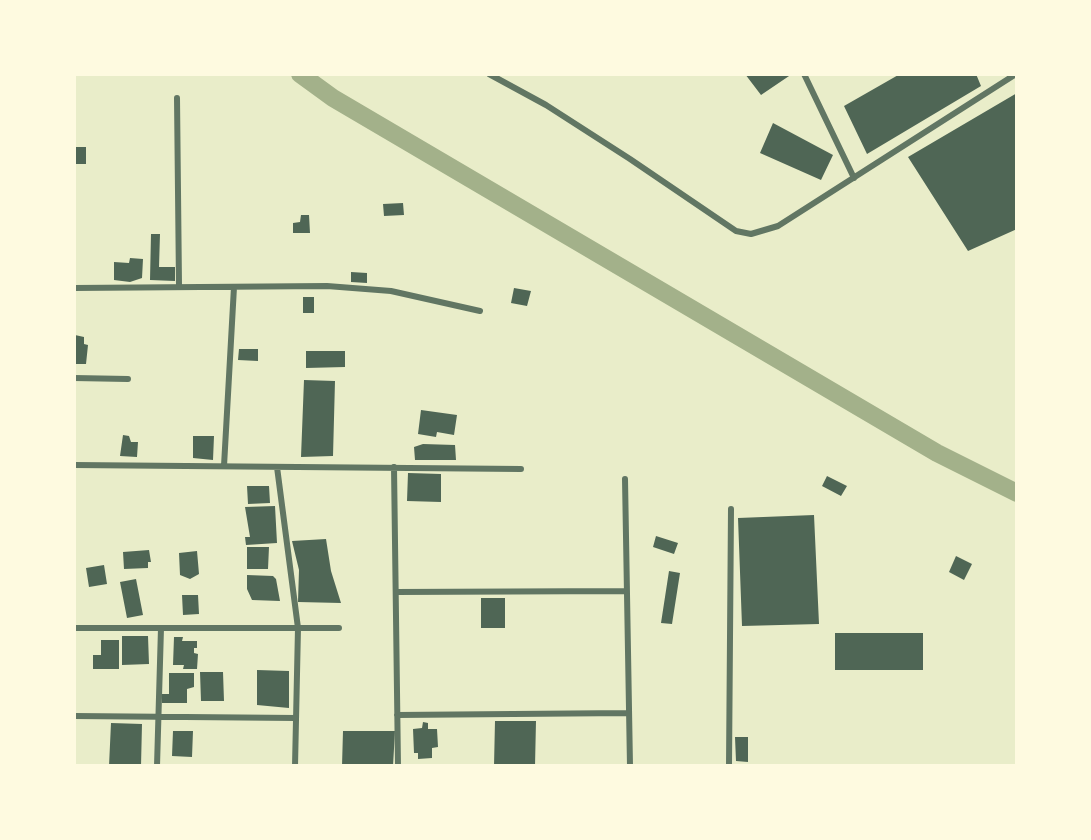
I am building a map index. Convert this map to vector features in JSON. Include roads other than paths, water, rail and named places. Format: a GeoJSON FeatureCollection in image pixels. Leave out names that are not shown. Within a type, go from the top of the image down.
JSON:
{"type":"FeatureCollection","features":[{"type":"Feature","properties":{"kind":"street"},"geometry":{"type":"LineString","coordinates":[[489,74],[546,105],[736,231],[751,234],[778,226],[1016,74]]}},
{"type":"Feature","properties":{"kind":"street"},"geometry":{"type":"LineString","coordinates":[[804,74],[854,178]]}},
{"type":"Feature","properties":{"kind":"street"},"geometry":{"type":"LineString","coordinates":[[177,98],[179,285]]}},
{"type":"Feature","properties":{"kind":"street"},"geometry":{"type":"LineString","coordinates":[[74,288],[327,286],[376,289],[480,311]]}},
{"type":"Feature","properties":{"kind":"street"},"geometry":{"type":"LineString","coordinates":[[224,466],[234,287]]}},
{"type":"Feature","properties":{"kind":"street"},"geometry":{"type":"LineString","coordinates":[[74,378],[128,379]]}},
{"type":"Feature","properties":{"kind":"street"},"geometry":{"type":"LineString","coordinates":[[74,465],[521,469]]}},
{"type":"Feature","properties":{"kind":"street"},"geometry":{"type":"LineString","coordinates":[[277,467],[298,628],[295,766]]}},
{"type":"Feature","properties":{"kind":"street"},"geometry":{"type":"LineString","coordinates":[[394,467],[398,766]]}},
{"type":"Feature","properties":{"kind":"street"},"geometry":{"type":"LineString","coordinates":[[625,479],[630,766]]}},
{"type":"Feature","properties":{"kind":"street"},"geometry":{"type":"LineString","coordinates":[[729,766],[731,509]]}},
{"type":"Feature","properties":{"kind":"street"},"geometry":{"type":"LineString","coordinates":[[396,592],[627,591]]}},
{"type":"Feature","properties":{"kind":"street"},"geometry":{"type":"LineString","coordinates":[[74,628],[339,628]]}},
{"type":"Feature","properties":{"kind":"street"},"geometry":{"type":"LineString","coordinates":[[157,766],[161,628]]}},
{"type":"Feature","properties":{"kind":"street"},"geometry":{"type":"LineString","coordinates":[[397,715],[629,713]]}},
{"type":"Feature","properties":{"kind":"street"},"geometry":{"type":"LineString","coordinates":[[74,716],[296,718]]}},
{"type":"Feature","properties":{"kind":"waterway"},"geometry":{"type":"LineString","coordinates":[[300,74],[333,98],[937,453],[1017,493]]}}]}
